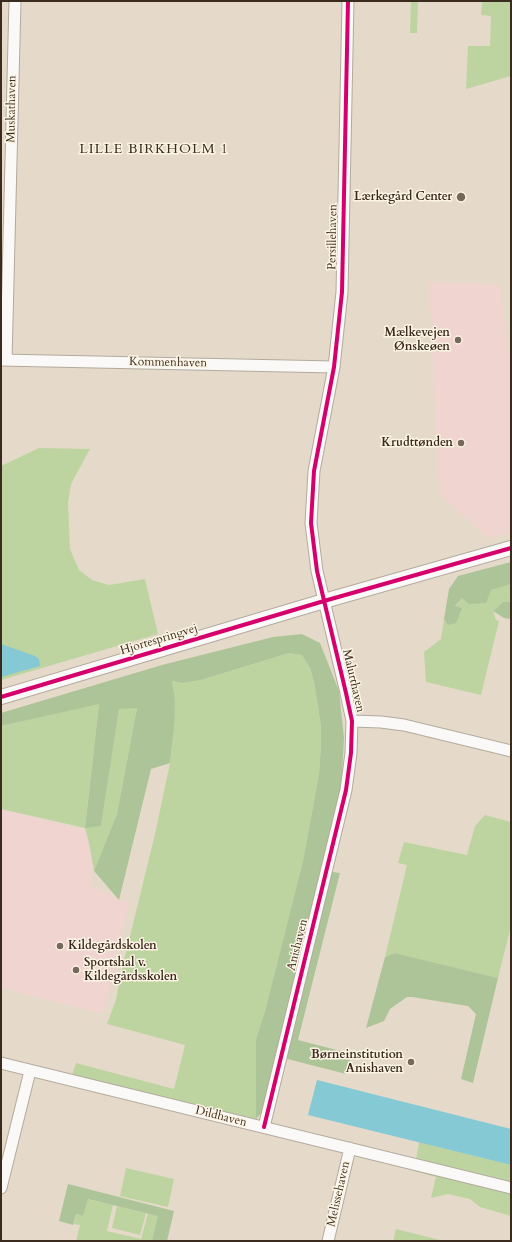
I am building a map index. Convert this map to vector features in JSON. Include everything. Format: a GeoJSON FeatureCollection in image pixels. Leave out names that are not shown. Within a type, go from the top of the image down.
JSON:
{"type":"FeatureCollection","features":[{"type":"Feature","properties":{"kind":"street","name":"Muskathaven"},"geometry":{"type":"LineString","coordinates":[[4,360],[15,1]]}},
{"type":"Feature","properties":{"kind":"street","name":"Persillehaven"},"geometry":{"type":"LineString","coordinates":[[324,601],[316,570],[312,522],[314,471],[334,366],[342,286],[348,1]]}},
{"type":"Feature","properties":{"kind":"street","name":"Kommenhaven"},"geometry":{"type":"LineString","coordinates":[[4,360],[334,366]]}},
{"type":"Feature","properties":{"kind":"street","name":"Hjortespringvej"},"geometry":{"type":"LineString","coordinates":[[1,697],[324,601],[511,548]]}},
{"type":"Feature","properties":{"kind":"street","name":"Malurthaven"},"geometry":{"type":"LineString","coordinates":[[324,601],[352,721],[349,767]]}},
{"type":"Feature","properties":{"kind":"street","name":"Malurthaven"},"geometry":{"type":"LineString","coordinates":[[352,721],[381,722],[404,725],[511,751]]}},
{"type":"Feature","properties":{"kind":"street","name":"Anishaven"},"geometry":{"type":"LineString","coordinates":[[264,1127],[346,790],[349,767]]}},
{"type":"Feature","properties":{"kind":"street","name":"Dildhaven"},"geometry":{"type":"LineString","coordinates":[[1,1063],[511,1188]]}},
{"type":"Feature","properties":{"kind":"street"},"geometry":{"type":"LineString","coordinates":[[1,1188],[30,1070]]}},
{"type":"Feature","properties":{"kind":"street","name":"Melissehaven"},"geometry":{"type":"LineString","coordinates":[[328,1241],[350,1148]]}},
{"type":"Feature","properties":{"kind":"shaded area"},"geometry":{"type":"Polygon","coordinates":[[[429,282],[500,284],[511,371],[511,533],[489,538],[439,495],[429,282]]]}},
{"type":"Feature","properties":{"kind":"shaded area","name":"Kildegårdskolen"},"geometry":{"type":"Polygon","coordinates":[[[1,809],[98,833],[91,886],[129,903],[103,1014],[1,988],[1,809]]]}},
{"type":"Feature","properties":{"kind":"green space"},"geometry":{"type":"Polygon","coordinates":[[[411,1],[418,1],[417,33],[410,33],[411,1]]]}},
{"type":"Feature","properties":{"kind":"green space"},"geometry":{"type":"Polygon","coordinates":[[[482,1],[511,1],[511,76],[466,89],[468,46],[490,46],[491,16],[481,15],[482,1]]]}},
{"type":"Feature","properties":{"kind":"green space"},"geometry":{"type":"Polygon","coordinates":[[[39,448],[90,449],[71,484],[68,503],[70,549],[79,570],[92,580],[109,585],[145,579],[158,634],[1,680],[1,466],[39,448]]]}},
{"type":"Feature","properties":{"kind":"green space"},"geometry":{"type":"Polygon","coordinates":[[[511,562],[511,584],[491,590],[486,603],[469,604],[462,598],[455,606],[462,608],[456,623],[448,625],[444,619],[449,589],[458,576],[511,562]]]}},
{"type":"Feature","properties":{"kind":"green space"},"geometry":{"type":"Polygon","coordinates":[[[511,584],[511,602],[503,602],[493,611],[496,620],[499,621],[481,695],[426,682],[424,652],[441,639],[444,619],[448,625],[462,608],[455,607],[462,598],[511,584]]]}},
{"type":"Feature","properties":{"kind":"green space"},"geometry":{"type":"Polygon","coordinates":[[[503,602],[511,602],[511,619],[504,618],[493,611],[503,602]]]}},
{"type":"Feature","properties":{"kind":"green space"},"geometry":{"type":"Polygon","coordinates":[[[302,634],[320,643],[339,691],[344,738],[341,792],[320,870],[340,873],[298,1040],[352,1054],[346,1074],[276,1056],[263,1111],[256,1119],[256,1039],[265,1011],[303,861],[319,774],[321,726],[314,682],[310,668],[302,655],[289,653],[201,680],[182,683],[172,681],[175,711],[170,763],[151,769],[119,900],[94,871],[117,814],[137,708],[119,709],[101,826],[85,828],[99,704],[1,726],[1,713],[162,665],[273,637],[302,634]]]}},
{"type":"Feature","properties":{"kind":"green space"},"geometry":{"type":"Polygon","coordinates":[[[289,653],[302,655],[310,668],[314,682],[321,726],[321,746],[319,774],[303,861],[265,1011],[256,1039],[256,1119],[72,1075],[76,1063],[174,1089],[185,1045],[107,1024],[116,1000],[170,763],[173,737],[174,693],[172,681],[182,683],[201,680],[289,653]]]}},
{"type":"Feature","properties":{"kind":"green space"},"geometry":{"type":"Polygon","coordinates":[[[99,703],[85,827],[101,826],[119,708],[137,708],[117,814],[94,871],[85,828],[1,809],[1,726],[99,703]]]}},
{"type":"Feature","properties":{"kind":"green space"},"geometry":{"type":"Polygon","coordinates":[[[485,815],[511,822],[511,926],[498,978],[395,953],[385,957],[407,865],[398,863],[404,842],[467,855],[475,826],[485,815]]]}},
{"type":"Feature","properties":{"kind":"green space"},"geometry":{"type":"Polygon","coordinates":[[[395,953],[498,978],[473,1083],[461,1079],[476,1014],[468,1006],[407,997],[390,1009],[384,1021],[366,1028],[385,957],[395,953]]]}},
{"type":"Feature","properties":{"kind":"green space"},"geometry":{"type":"Polygon","coordinates":[[[419,1142],[511,1165],[511,1216],[480,1207],[470,1199],[448,1194],[431,1198],[436,1177],[414,1171],[419,1142]]]}},
{"type":"Feature","properties":{"kind":"green space"},"geometry":{"type":"Polygon","coordinates":[[[126,1168],[174,1179],[168,1207],[120,1196],[126,1168]]]}},
{"type":"Feature","properties":{"kind":"green space"},"geometry":{"type":"Polygon","coordinates":[[[68,1184],[174,1211],[167,1241],[152,1241],[158,1216],[88,1199],[83,1216],[76,1214],[73,1225],[59,1221],[68,1184]]]}},
{"type":"Feature","properties":{"kind":"green space"},"geometry":{"type":"Polygon","coordinates":[[[87,1199],[113,1205],[107,1231],[141,1239],[148,1213],[159,1216],[152,1241],[76,1241],[80,1225],[74,1224],[76,1214],[83,1216],[87,1199]]]}},
{"type":"Feature","properties":{"kind":"green space"},"geometry":{"type":"Polygon","coordinates":[[[117,1206],[146,1213],[140,1235],[112,1228],[117,1206]]]}},
{"type":"Feature","properties":{"kind":"green space"},"geometry":{"type":"Polygon","coordinates":[[[396,1229],[444,1241],[393,1241],[396,1229]]]}},
{"type":"Feature","properties":{"kind":"water"},"geometry":{"type":"Polygon","coordinates":[[[1,644],[35,656],[39,659],[40,666],[1,677],[1,644]]]}},
{"type":"Feature","properties":{"kind":"water"},"geometry":{"type":"Polygon","coordinates":[[[317,1080],[511,1129],[511,1165],[308,1115],[317,1080]]]}},
{"type":"Feature","properties":{"kind":"cycle path"},"geometry":{"type":"LineString","coordinates":[[264,1127],[346,790],[351,753],[352,721],[317,571],[311,523],[314,471],[334,367],[342,292],[348,1]]}},
{"type":"Feature","properties":{"kind":"cycle path"},"geometry":{"type":"LineString","coordinates":[[1,697],[324,601],[511,548]]}},
{"type":"Feature","properties":{"kind":"place","name":"Lærkegård Center"},"geometry":{"type":"Point","coordinates":[461,197]}},
{"type":"Feature","properties":{"kind":"place","name":"Mælkevejen Ønskeøen"},"geometry":{"type":"Point","coordinates":[458,340]}},
{"type":"Feature","properties":{"kind":"place","name":"Krudttønden"},"geometry":{"type":"Point","coordinates":[461,443]}},
{"type":"Feature","properties":{"kind":"place","name":"Kildegårdskolen"},"geometry":{"type":"Point","coordinates":[60,946]}},
{"type":"Feature","properties":{"kind":"place","name":"Sportshal v. Kildegårdsskolen"},"geometry":{"type":"Point","coordinates":[76,970]}},
{"type":"Feature","properties":{"kind":"place","name":"Børneinstitution Anishaven"},"geometry":{"type":"Point","coordinates":[411,1062]}},
{"type":"Feature","properties":{"kind":"district","name":"LILLE BIRKHOLM 1"},"geometry":{"type":"Point","coordinates":[154,150]}}]}
